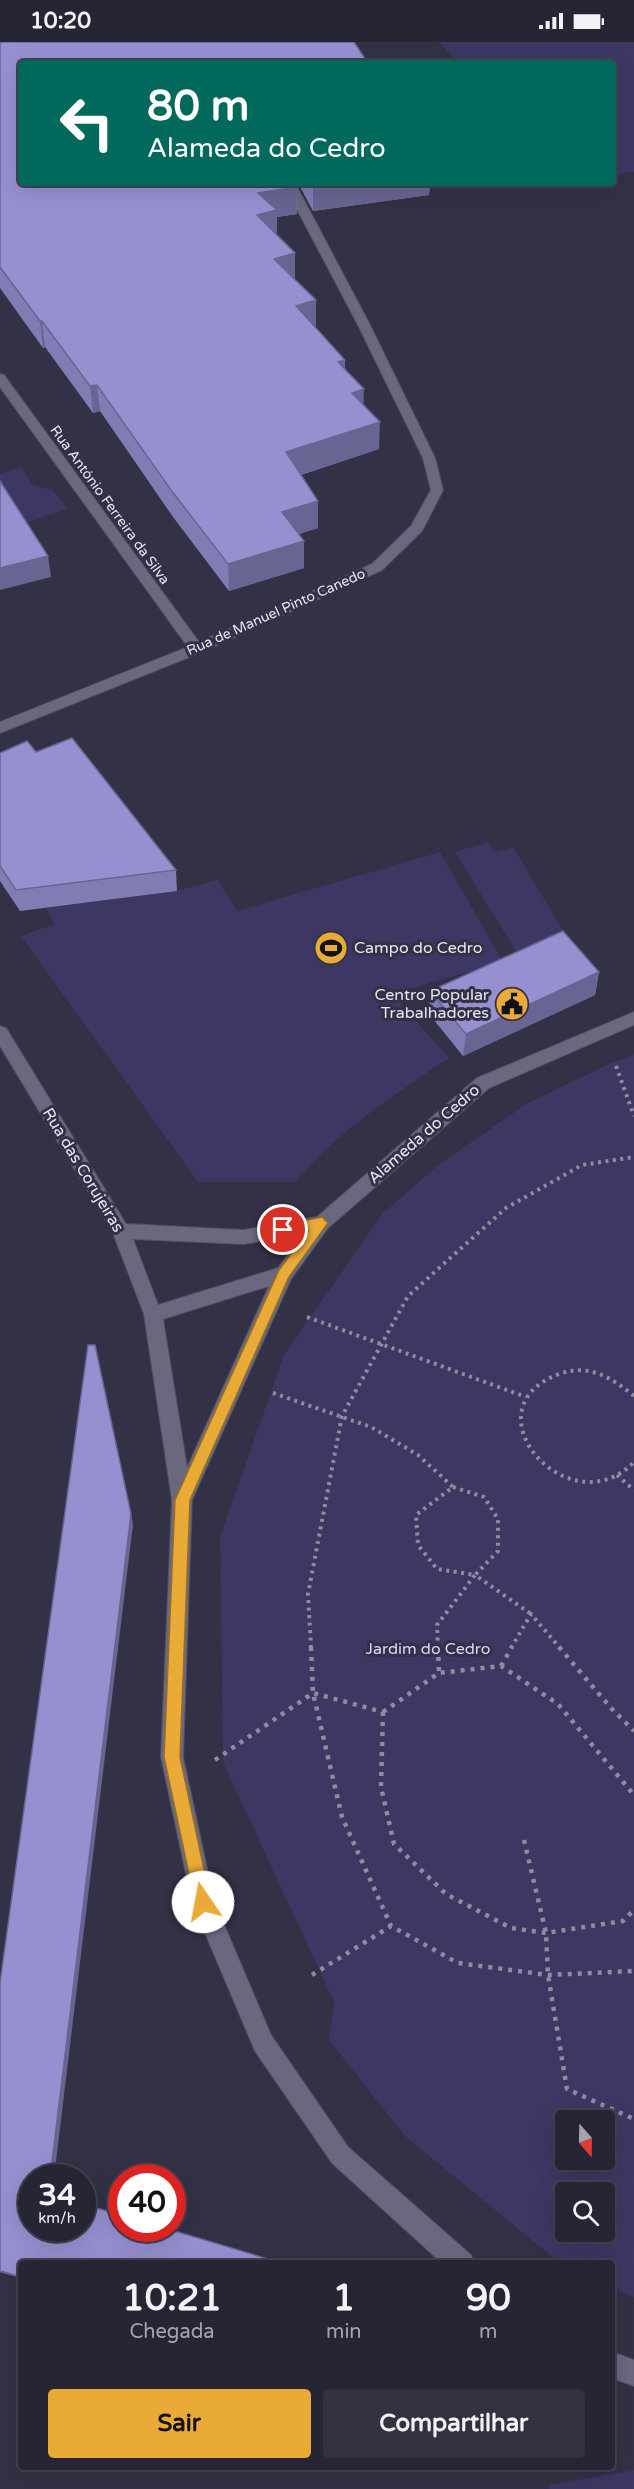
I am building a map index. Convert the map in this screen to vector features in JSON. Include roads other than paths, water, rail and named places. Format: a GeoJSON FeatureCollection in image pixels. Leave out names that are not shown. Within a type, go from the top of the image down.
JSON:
{"type":"FeatureCollection","features":[{"type":"Feature","properties":{"kind":"street","name":"Rua de Manuel Pinto Canedo"},"geometry":{"type":"LineString","coordinates":[[0,728],[197,649],[377,567],[417,528],[437,490],[429,458],[363,322],[291,186]]}},
{"type":"Feature","properties":{"kind":"street","name":"Rua António Ferreira da Silva"},"geometry":{"type":"LineString","coordinates":[[0,378],[197,649]]}},
{"type":"Feature","properties":{"kind":"street","name":"Alameda do Cedro"},"geometry":{"type":"LineString","coordinates":[[182,1500],[284,1274],[322,1223],[483,1083],[634,1018]]}},
{"type":"Feature","properties":{"kind":"street","name":"Rua das Corujeiras"},"geometry":{"type":"LineString","coordinates":[[0,1032],[121,1231],[153,1314]]}},
{"type":"Feature","properties":{"kind":"street"},"geometry":{"type":"LineString","coordinates":[[121,1231],[244,1237],[322,1223]]}},
{"type":"Feature","properties":{"kind":"street"},"geometry":{"type":"LineString","coordinates":[[153,1314],[284,1274]]}},
{"type":"Feature","properties":{"kind":"street","name":"Alameda do Cedro"},"geometry":{"type":"LineString","coordinates":[[153,1314],[182,1500],[172,1757],[203,1902],[263,2043],[340,2155],[458,2260]]}},
{"type":"Feature","properties":{"kind":"street"},"geometry":{"type":"LineString","coordinates":[[615,2366],[634,2373]]}},
{"type":"Feature","properties":{"kind":"place","name":"Campo do Cedro"},"geometry":{"type":"Point","coordinates":[331,948]}},
{"type":"Feature","properties":{"kind":"place","name":"Centro Popular Trabalhadores"},"geometry":{"type":"Point","coordinates":[512,1004]}},
{"type":"Feature","properties":{"kind":"park label","name":"Jardim do Cedro"},"geometry":{"type":"Point","coordinates":[428,1649]}}]}
